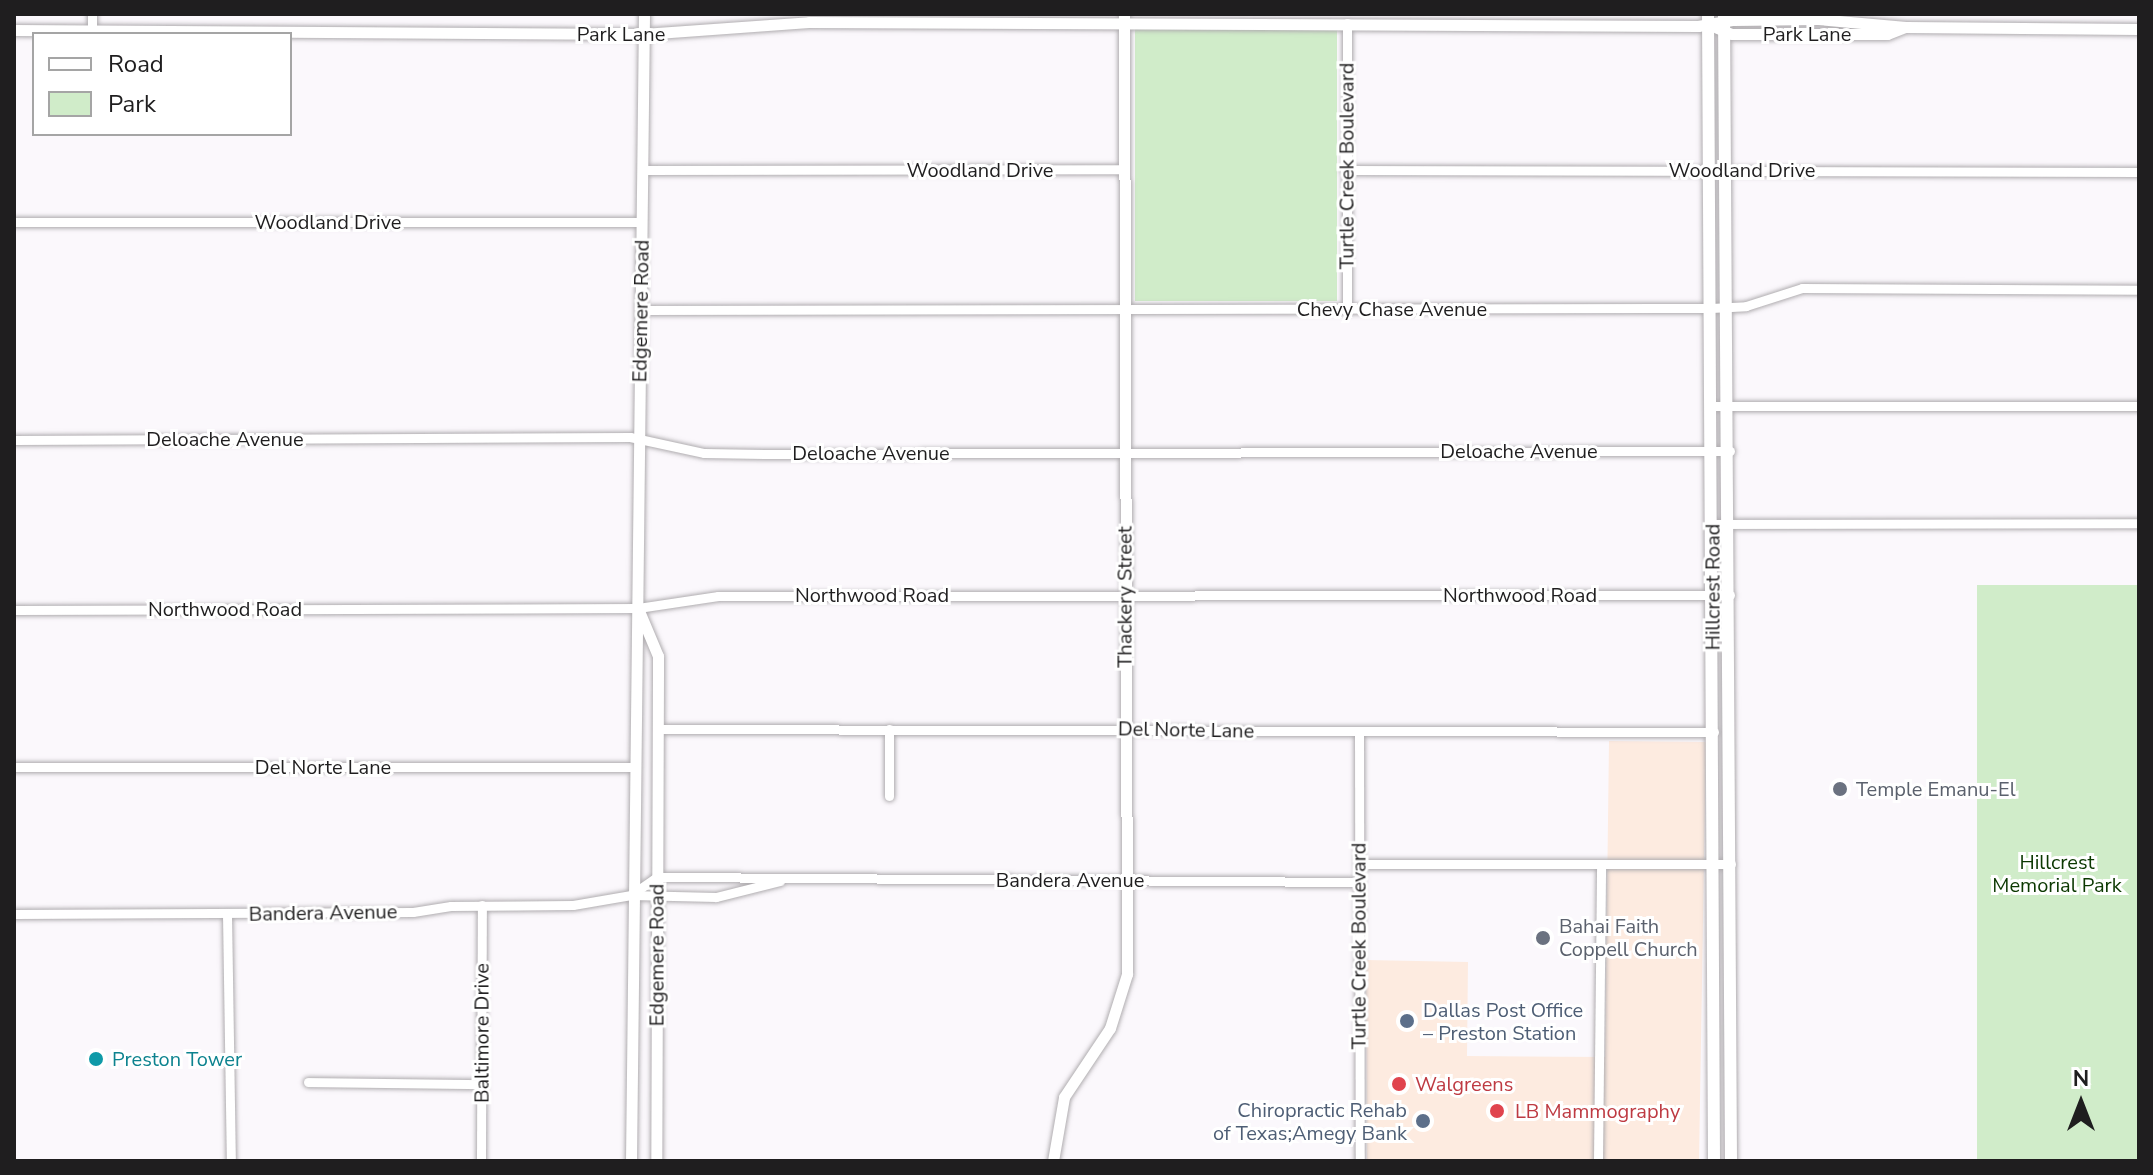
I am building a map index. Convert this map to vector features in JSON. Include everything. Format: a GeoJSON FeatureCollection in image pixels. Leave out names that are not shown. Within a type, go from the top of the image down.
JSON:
{"type":"FeatureCollection","features":[{"type":"Feature","properties":{"kind":"main road","name":"Hillcrest Road"},"geometry":{"type":"LineString","coordinates":[[1707,20],[1706,170],[1713,406],[1714,1161]]}},
{"type":"Feature","properties":{"kind":"main road","name":"Hillcrest Road"},"geometry":{"type":"LineString","coordinates":[[1724,22],[1723,170],[1730,451],[1731,1161]]}},
{"type":"Feature","properties":{"kind":"main road"},"geometry":{"type":"LineString","coordinates":[[1714,736],[1730,736]]}},
{"type":"Feature","properties":{"kind":"main road"},"geometry":{"type":"LineString","coordinates":[[1714,954],[1732,954]]}},
{"type":"Feature","properties":{"kind":"main road"},"geometry":{"type":"LineString","coordinates":[[1714,1059],[1731,1059]]}},
{"type":"Feature","properties":{"kind":"street"},"geometry":{"type":"LineString","coordinates":[[92,14],[92,30]]}},
{"type":"Feature","properties":{"kind":"street","name":"Edgemere Road"},"geometry":{"type":"LineString","coordinates":[[631,1161],[631,767],[638,608],[644,14]]}},
{"type":"Feature","properties":{"kind":"street","name":"Park Lane"},"geometry":{"type":"LineString","coordinates":[[14,30],[643,34],[797,22],[1124,18],[1347,23],[1818,19],[1906,27],[2139,29]]}},
{"type":"Feature","properties":{"kind":"street","name":"Thackery Street"},"geometry":{"type":"LineString","coordinates":[[1053,1161],[1064,1097],[1110,1028],[1123,999],[1126,451],[1124,18]]}},
{"type":"Feature","properties":{"kind":"street","name":"Turtle Creek Boulevard"},"geometry":{"type":"LineString","coordinates":[[1347,23],[1347,310]]}},
{"type":"Feature","properties":{"kind":"street","name":"Woodland Drive"},"geometry":{"type":"LineString","coordinates":[[642,170],[1125,169]]}},
{"type":"Feature","properties":{"kind":"street","name":"Woodland Drive"},"geometry":{"type":"LineString","coordinates":[[1345,170],[2139,172]]}},
{"type":"Feature","properties":{"kind":"street","name":"Woodland Drive"},"geometry":{"type":"LineString","coordinates":[[14,222],[642,222]]}},
{"type":"Feature","properties":{"kind":"street","name":"Chevy Chase Avenue"},"geometry":{"type":"LineString","coordinates":[[641,310],[1711,308],[1727,307],[1802,288],[2139,290]]}},
{"type":"Feature","properties":{"kind":"street"},"geometry":{"type":"LineString","coordinates":[[1713,406],[2139,406]]}},
{"type":"Feature","properties":{"kind":"street","name":"Deloache Avenue"},"geometry":{"type":"LineString","coordinates":[[14,440],[639,441],[704,453],[1730,451]]}},
{"type":"Feature","properties":{"kind":"street"},"geometry":{"type":"LineString","coordinates":[[1713,524],[2139,523]]}},
{"type":"Feature","properties":{"kind":"street","name":"Northwood Road"},"geometry":{"type":"LineString","coordinates":[[14,610],[638,608],[718,596],[1730,595]]}},
{"type":"Feature","properties":{"kind":"street","name":"Edgemere Road"},"geometry":{"type":"LineString","coordinates":[[638,608],[658,656],[656,1161]]}},
{"type":"Feature","properties":{"kind":"street"},"geometry":{"type":"LineString","coordinates":[[634,656],[658,656]]}},
{"type":"Feature","properties":{"kind":"street","name":"Del Norte Lane"},"geometry":{"type":"LineString","coordinates":[[658,729],[1125,729],[1714,736]]}},
{"type":"Feature","properties":{"kind":"street"},"geometry":{"type":"LineString","coordinates":[[889,729],[889,796]]}},
{"type":"Feature","properties":{"kind":"street","name":"Turtle Creek Boulevard"},"geometry":{"type":"LineString","coordinates":[[1359,732],[1360,1161]]}},
{"type":"Feature","properties":{"kind":"street","name":"Del Norte Lane"},"geometry":{"type":"LineString","coordinates":[[14,767],[631,767]]}},
{"type":"Feature","properties":{"kind":"street"},"geometry":{"type":"LineString","coordinates":[[1359,864],[1731,864]]}},
{"type":"Feature","properties":{"kind":"street"},"geometry":{"type":"LineString","coordinates":[[1598,1161],[1601,865]]}},
{"type":"Feature","properties":{"kind":"street","name":"Bandera Avenue"},"geometry":{"type":"LineString","coordinates":[[631,895],[657,877],[780,881],[1359,882]]}},
{"type":"Feature","properties":{"kind":"street","name":"Bandera Avenue"},"geometry":{"type":"LineString","coordinates":[[14,914],[413,912],[482,905],[573,905],[631,895],[716,897],[780,881]]}},
{"type":"Feature","properties":{"kind":"street","name":"Baltimore Drive"},"geometry":{"type":"LineString","coordinates":[[481,1161],[482,905]]}},
{"type":"Feature","properties":{"kind":"street"},"geometry":{"type":"LineString","coordinates":[[227,914],[231,1161]]}},
{"type":"Feature","properties":{"kind":"street"},"geometry":{"type":"LineString","coordinates":[[308,1082],[482,1084]]}},
{"type":"Feature","properties":{"kind":"shaded area"},"geometry":{"type":"Polygon","coordinates":[[[1609,741],[1706,742],[1699,1161],[1367,1161],[1366,960],[1468,962],[1467,1056],[1605,1057],[1609,741]]]}},
{"type":"Feature","properties":{"kind":"green space"},"geometry":{"type":"Polygon","coordinates":[[[1135,29],[1337,29],[1337,301],[1135,301],[1135,29]]]}},
{"type":"Feature","properties":{"kind":"green space","name":"Hillcrest Memorial Park"},"geometry":{"type":"Polygon","coordinates":[[[1977,585],[2139,585],[2139,1161],[1977,1161],[1977,585]]]}},
{"type":"Feature","properties":{"kind":"place","name":"Temple Emanu-El"},"geometry":{"type":"Point","coordinates":[1840,789]}},
{"type":"Feature","properties":{"kind":"place","name":"Bahai Faith Coppell Church"},"geometry":{"type":"Point","coordinates":[1543,938]}},
{"type":"Feature","properties":{"kind":"place","name":"Dallas Post Office – Preston Station"},"geometry":{"type":"Point","coordinates":[1407,1021]}},
{"type":"Feature","properties":{"kind":"place","name":"Preston Tower"},"geometry":{"type":"Point","coordinates":[96,1059]}},
{"type":"Feature","properties":{"kind":"place","name":"Walgreens"},"geometry":{"type":"Point","coordinates":[1399,1084]}},
{"type":"Feature","properties":{"kind":"place","name":"LB Mammography"},"geometry":{"type":"Point","coordinates":[1497,1111]}},
{"type":"Feature","properties":{"kind":"place","name":"Chiropractic Rehab of Texas;Amegy Bank"},"geometry":{"type":"Point","coordinates":[1423,1121]}}]}
